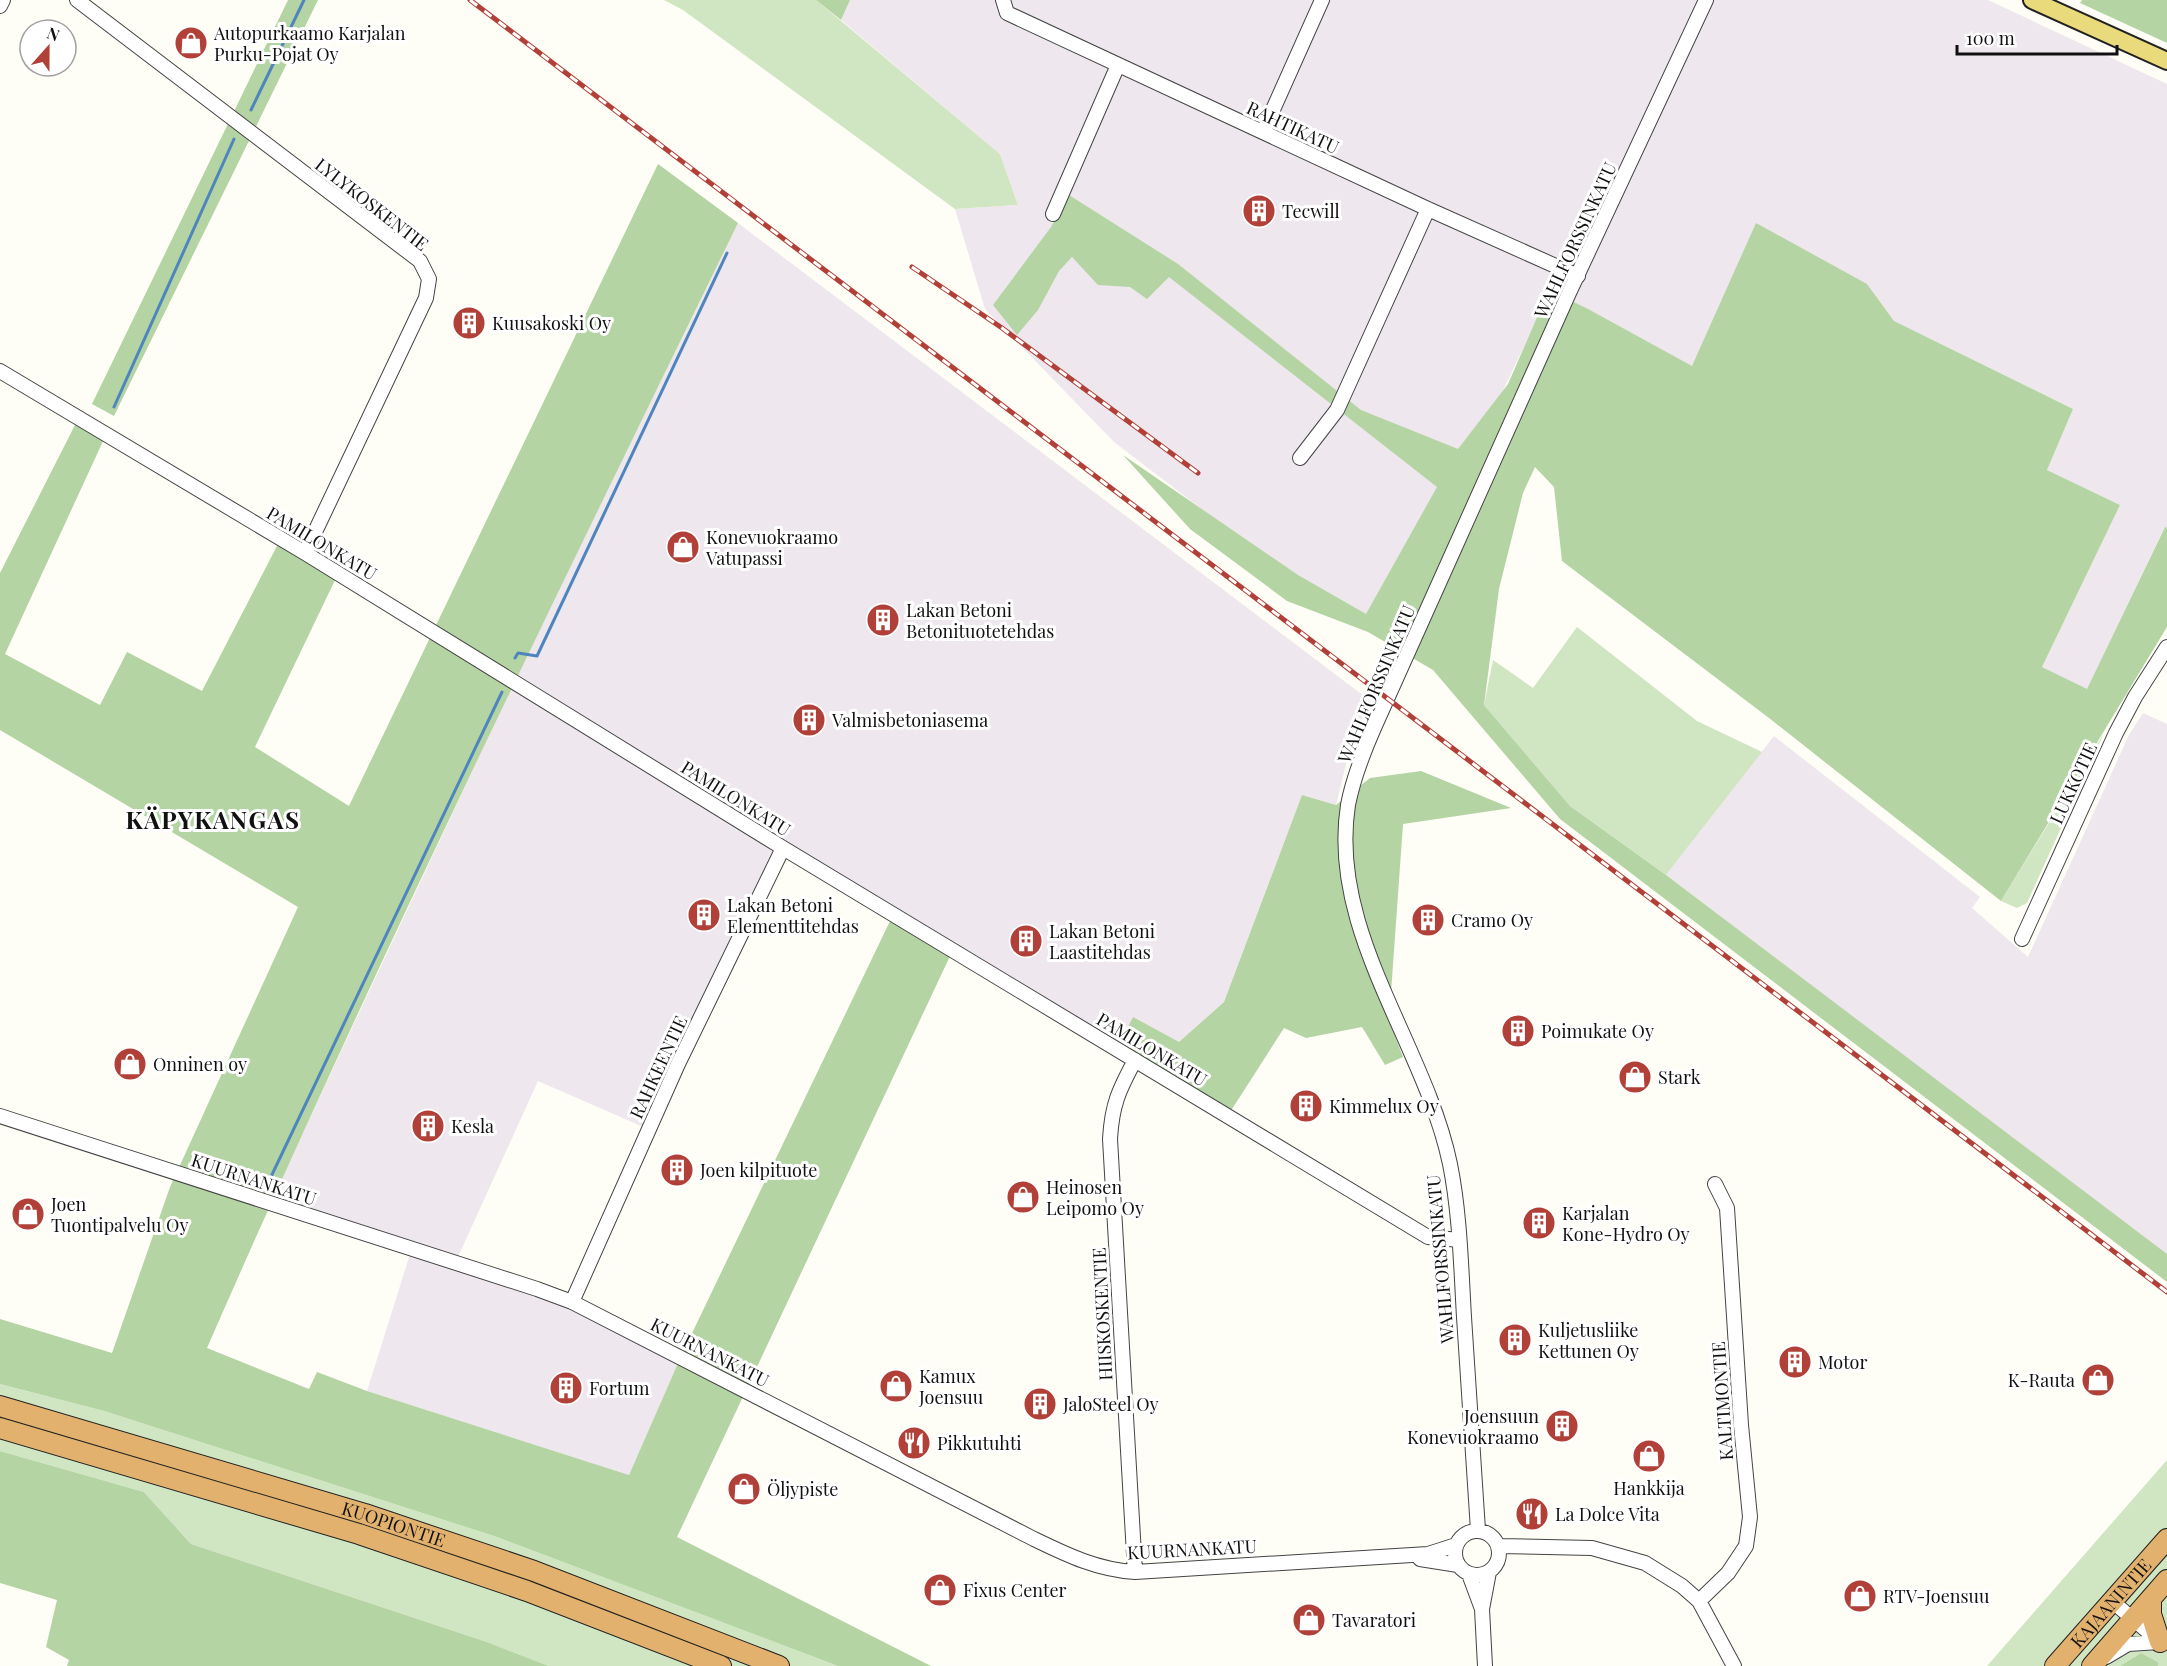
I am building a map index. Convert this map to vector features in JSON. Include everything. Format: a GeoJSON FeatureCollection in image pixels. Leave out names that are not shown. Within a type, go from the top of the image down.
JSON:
{"type":"FeatureCollection","features":[{"type":"Feature","properties":{"kind":"highway","name":"KUOPIONTIE"},"geometry":{"type":"LineString","coordinates":[[0,1406],[365,1514],[534,1571],[779,1666]]}},
{"type":"Feature","properties":{"kind":"highway","name":"KUOPIONTIE"},"geometry":{"type":"LineString","coordinates":[[0,1428],[381,1541],[527,1591],[721,1666]]}},
{"type":"Feature","properties":{"kind":"highway","name":"KAJAANINTIE"},"geometry":{"type":"LineString","coordinates":[[2055,1666],[2167,1539]]}},
{"type":"Feature","properties":{"kind":"highway","name":"KAJAANINTIE"},"geometry":{"type":"LineString","coordinates":[[2093,1665],[2167,1580]]}},
{"type":"Feature","properties":{"kind":"highway"},"geometry":{"type":"LineString","coordinates":[[2151,1599],[2151,1614],[2163,1645]]}},
{"type":"Feature","properties":{"kind":"highway"},"geometry":{"type":"LineString","coordinates":[[681,1650],[705,1666]]}},
{"type":"Feature","properties":{"kind":"main road"},"geometry":{"type":"LineString","coordinates":[[2032,0],[2167,61]]}},
{"type":"Feature","properties":{"kind":"street"},"geometry":{"type":"LineString","coordinates":[[0,6],[3,0]]}},
{"type":"Feature","properties":{"kind":"street","name":"LYLYKOSKENTIE"},"geometry":{"type":"LineString","coordinates":[[77,0],[420,261],[429,279],[426,298],[305,553]]}},
{"type":"Feature","properties":{"kind":"street","name":"RAHTIKATU"},"geometry":{"type":"LineString","coordinates":[[1003,0],[1007,13],[1428,209],[1578,276]]}},
{"type":"Feature","properties":{"kind":"street"},"geometry":{"type":"LineString","coordinates":[[1263,132],[1322,0]]}},
{"type":"Feature","properties":{"kind":"street","name":"WAHLFORSSINKATU"},"geometry":{"type":"LineString","coordinates":[[1478,1530],[1459,1240],[1452,1178],[1441,1129],[1406,1039],[1371,959],[1357,918],[1346,849],[1348,806],[1362,757],[1374,728],[1578,276],[1706,0]]}},
{"type":"Feature","properties":{"kind":"street"},"geometry":{"type":"LineString","coordinates":[[1053,214],[1118,65]]}},
{"type":"Feature","properties":{"kind":"street"},"geometry":{"type":"LineString","coordinates":[[1300,458],[1337,410],[1428,209]]}},
{"type":"Feature","properties":{"kind":"street","name":"PAMILONKATU"},"geometry":{"type":"LineString","coordinates":[[0,371],[305,553],[783,848],[1428,1237],[1459,1240]]}},
{"type":"Feature","properties":{"kind":"street","name":"LUKKOTIE"},"geometry":{"type":"LineString","coordinates":[[2022,939],[2116,733],[2135,697],[2167,647]]}},
{"type":"Feature","properties":{"kind":"street","name":"RAHKEENTIE"},"geometry":{"type":"LineString","coordinates":[[572,1302],[678,1064],[783,848]]}},
{"type":"Feature","properties":{"kind":"street","name":"HIISKOSKENTIE"},"geometry":{"type":"LineString","coordinates":[[1135,1059],[1118,1092],[1111,1113],[1110,1139],[1135,1572]]}},
{"type":"Feature","properties":{"kind":"street","name":"KUURNANKATU"},"geometry":{"type":"LineString","coordinates":[[0,1116],[572,1302],[1061,1552],[1101,1568],[1135,1572],[1400,1556],[1428,1554],[1456,1545]]}},
{"type":"Feature","properties":{"kind":"street","name":"KALTIMONTIE"},"geometry":{"type":"LineString","coordinates":[[1699,1601],[1728,1574],[1746,1546],[1750,1517],[1742,1434],[1727,1208],[1715,1184]]}},
{"type":"Feature","properties":{"kind":"street"},"geometry":{"type":"LineString","coordinates":[[1482,1609],[1455,1551],[1456,1545],[1465,1534],[1478,1530],[1491,1535],[1499,1546],[1498,1562],[1489,1572],[1482,1609],[1485,1666]]}},
{"type":"Feature","properties":{"kind":"street"},"geometry":{"type":"LineString","coordinates":[[1499,1546],[1592,1548],[1645,1563],[1682,1586],[1699,1601],[1734,1666]]}},
{"type":"Feature","properties":{"kind":"street","name":"KUURNANKATU"},"geometry":{"type":"LineString","coordinates":[[1400,1556],[1464,1569]]}},
{"type":"Feature","properties":{"kind":"street"},"geometry":{"type":"LineString","coordinates":[[1464,1569],[1476,1575],[1489,1572]]}},
{"type":"Feature","properties":{"kind":"street"},"geometry":{"type":"LineString","coordinates":[[2113,1602],[2163,1645]]}},
{"type":"Feature","properties":{"kind":"street"},"geometry":{"type":"LineString","coordinates":[[2093,1665],[2128,1644],[2163,1645]]}},
{"type":"Feature","properties":{"kind":"shaded area"},"geometry":{"type":"Polygon","coordinates":[[[850,0],[1988,0],[2167,84],[2167,528],[2164,528],[2087,690],[2042,667],[2120,505],[2047,470],[2073,409],[1894,321],[1867,284],[1691,367],[1551,290],[1389,629],[1293,579],[1114,442],[985,309],[955,209],[1018,205],[1000,154],[841,20],[850,0]]]}},
{"type":"Feature","properties":{"kind":"shaded area"},"geometry":{"type":"Polygon","coordinates":[[[738,223],[1372,702],[1349,752],[1336,805],[1302,795],[1224,1002],[1179,1042],[1137,1067],[951,954],[776,853],[648,1129],[538,1081],[457,1259],[682,1354],[629,1475],[367,1391],[411,1251],[271,1201],[520,669],[738,223]]]}},
{"type":"Feature","properties":{"kind":"shaded area"},"geometry":{"type":"Polygon","coordinates":[[[2143,713],[2167,724],[2167,1255],[1666,875],[1774,736],[1980,897],[1972,908],[2028,957],[2129,735],[2143,713]]]}},
{"type":"Feature","properties":{"kind":"green space"},"geometry":{"type":"Polygon","coordinates":[[[288,0],[318,0],[114,416],[92,404],[288,0]]]}},
{"type":"Feature","properties":{"kind":"green space"},"geometry":{"type":"Polygon","coordinates":[[[664,0],[816,0],[1000,154],[1018,205],[955,209],[683,10],[664,0]]]}},
{"type":"Feature","properties":{"kind":"green space"},"geometry":{"type":"Polygon","coordinates":[[[816,0],[850,0],[841,20],[816,0]]]}},
{"type":"Feature","properties":{"kind":"green space"},"geometry":{"type":"Polygon","coordinates":[[[2082,0],[2167,0],[2167,43],[2080,3],[2082,0]]]}},
{"type":"Feature","properties":{"kind":"green space"},"geometry":{"type":"Polygon","coordinates":[[[658,164],[738,223],[400,923],[207,1348],[309,1389],[317,1372],[367,1391],[629,1475],[682,1354],[891,919],[951,954],[677,1537],[931,1666],[838,1666],[494,1536],[104,1411],[0,1384],[0,1319],[112,1353],[170,1187],[298,907],[0,730],[0,573],[76,423],[104,439],[5,654],[100,705],[127,652],[202,691],[279,542],[336,578],[255,747],[349,806],[658,164]]]}},
{"type":"Feature","properties":{"kind":"green space"},"geometry":{"type":"Polygon","coordinates":[[[1069,195],[1178,264],[1361,410],[1458,449],[1508,384],[1549,290],[1692,366],[1756,223],[1867,284],[1894,321],[2073,409],[2047,470],[2120,505],[2042,667],[2087,689],[2165,527],[2167,528],[2167,627],[2001,901],[1769,718],[1562,561],[1554,487],[1535,467],[1523,493],[1499,589],[1484,705],[1570,806],[1666,875],[2167,1254],[2167,1282],[1560,819],[1433,670],[1368,632],[1287,601],[1190,529],[1123,455],[1298,575],[1366,614],[1437,487],[1169,277],[1147,299],[1130,287],[1098,285],[1072,257],[1059,271],[1038,310],[1017,335],[993,305],[1051,227],[1069,195]]]}},
{"type":"Feature","properties":{"kind":"green space"},"geometry":{"type":"Polygon","coordinates":[[[1577,627],[1697,721],[1762,752],[1666,875],[1570,806],[1484,705],[1493,660],[1533,688],[1577,627]]]}},
{"type":"Feature","properties":{"kind":"green space"},"geometry":{"type":"Polygon","coordinates":[[[2104,733],[2027,903],[2017,908],[2001,901],[2104,733]]]}},
{"type":"Feature","properties":{"kind":"green space"},"geometry":{"type":"Polygon","coordinates":[[[1421,771],[1511,808],[1403,824],[1389,1021],[1403,1057],[1385,1065],[1362,1027],[1306,1038],[1284,1028],[1225,1120],[1137,1067],[1125,1033],[1133,1017],[1179,1042],[1224,1002],[1302,795],[1336,805],[1370,778],[1421,771]]]}},
{"type":"Feature","properties":{"kind":"green space"},"geometry":{"type":"Polygon","coordinates":[[[0,1384],[104,1411],[494,1536],[838,1666],[549,1666],[487,1642],[191,1544],[144,1492],[0,1451],[0,1384]]]}},
{"type":"Feature","properties":{"kind":"green space"},"geometry":{"type":"Polygon","coordinates":[[[0,1451],[144,1492],[191,1544],[487,1642],[549,1666],[67,1666],[69,1660],[46,1647],[57,1600],[0,1583],[0,1451]]]}},
{"type":"Feature","properties":{"kind":"green space"},"geometry":{"type":"Polygon","coordinates":[[[2167,1460],[2167,1666],[2158,1666],[2158,1662],[2141,1653],[2120,1666],[1987,1666],[2167,1460]]]}},
{"type":"Feature","properties":{"kind":"green space"},"geometry":{"type":"Polygon","coordinates":[[[2141,1653],[2158,1662],[2158,1666],[2120,1666],[2141,1653]]]}},
{"type":"Feature","properties":{"kind":"waterway"},"geometry":{"type":"LineString","coordinates":[[251,110],[304,0]]}},
{"type":"Feature","properties":{"kind":"waterway"},"geometry":{"type":"LineString","coordinates":[[114,407],[234,139]]}},
{"type":"Feature","properties":{"kind":"waterway"},"geometry":{"type":"LineString","coordinates":[[515,658],[518,653],[537,656],[727,253]]}},
{"type":"Feature","properties":{"kind":"waterway"},"geometry":{"type":"LineString","coordinates":[[268,1183],[502,692]]}},
{"type":"Feature","properties":{"kind":"railway"},"geometry":{"type":"LineString","coordinates":[[470,0],[2167,1292]]}},
{"type":"Feature","properties":{"kind":"railway"},"geometry":{"type":"LineString","coordinates":[[912,267],[1002,328],[1198,473]]}},
{"type":"Feature","properties":{"kind":"place","name":"Autopurkaamo Karjalan Purku-Pojat Oy"},"geometry":{"type":"Point","coordinates":[191,43]}},
{"type":"Feature","properties":{"kind":"place","name":"Tecwill"},"geometry":{"type":"Point","coordinates":[1259,211]}},
{"type":"Feature","properties":{"kind":"place","name":"Kuusakoski Oy"},"geometry":{"type":"Point","coordinates":[469,323]}},
{"type":"Feature","properties":{"kind":"place","name":"Konevuokraamo Vatupassi"},"geometry":{"type":"Point","coordinates":[683,547]}},
{"type":"Feature","properties":{"kind":"place","name":"Lakan Betoni Betonituotetehdas"},"geometry":{"type":"Point","coordinates":[883,620]}},
{"type":"Feature","properties":{"kind":"place","name":"Valmisbetoniasema"},"geometry":{"type":"Point","coordinates":[809,720]}},
{"type":"Feature","properties":{"kind":"place","name":"Lakan Betoni Elementtitehdas"},"geometry":{"type":"Point","coordinates":[704,915]}},
{"type":"Feature","properties":{"kind":"place","name":"Cramo Oy"},"geometry":{"type":"Point","coordinates":[1428,920]}},
{"type":"Feature","properties":{"kind":"place","name":"Lakan Betoni Laastitehdas"},"geometry":{"type":"Point","coordinates":[1026,941]}},
{"type":"Feature","properties":{"kind":"place","name":"Poimukate Oy"},"geometry":{"type":"Point","coordinates":[1518,1031]}},
{"type":"Feature","properties":{"kind":"place","name":"Onninen oy"},"geometry":{"type":"Point","coordinates":[130,1064]}},
{"type":"Feature","properties":{"kind":"place","name":"Stark"},"geometry":{"type":"Point","coordinates":[1635,1077]}},
{"type":"Feature","properties":{"kind":"place","name":"Kimmelux Oy"},"geometry":{"type":"Point","coordinates":[1306,1106]}},
{"type":"Feature","properties":{"kind":"place","name":"Kesla"},"geometry":{"type":"Point","coordinates":[428,1126]}},
{"type":"Feature","properties":{"kind":"place","name":"Joen kilpituote"},"geometry":{"type":"Point","coordinates":[677,1170]}},
{"type":"Feature","properties":{"kind":"place","name":"Heinosen Leipomo Oy"},"geometry":{"type":"Point","coordinates":[1023,1197]}},
{"type":"Feature","properties":{"kind":"place","name":"Joen Tuontipalvelu Oy"},"geometry":{"type":"Point","coordinates":[28,1214]}},
{"type":"Feature","properties":{"kind":"place","name":"Karjalan Kone-Hydro Oy"},"geometry":{"type":"Point","coordinates":[1539,1223]}},
{"type":"Feature","properties":{"kind":"place","name":"Kuljetusliike Kettunen Oy"},"geometry":{"type":"Point","coordinates":[1515,1340]}},
{"type":"Feature","properties":{"kind":"place","name":"Motor"},"geometry":{"type":"Point","coordinates":[1795,1362]}},
{"type":"Feature","properties":{"kind":"place","name":"K-Rauta"},"geometry":{"type":"Point","coordinates":[2098,1380]}},
{"type":"Feature","properties":{"kind":"place","name":"Kamux Joensuu"},"geometry":{"type":"Point","coordinates":[896,1386]}},
{"type":"Feature","properties":{"kind":"place","name":"Fortum"},"geometry":{"type":"Point","coordinates":[566,1388]}},
{"type":"Feature","properties":{"kind":"place","name":"JaloSteel Oy"},"geometry":{"type":"Point","coordinates":[1040,1404]}},
{"type":"Feature","properties":{"kind":"place","name":"Joensuun Konevuokraamo"},"geometry":{"type":"Point","coordinates":[1562,1426]}},
{"type":"Feature","properties":{"kind":"place","name":"Pikkutuhti"},"geometry":{"type":"Point","coordinates":[914,1443]}},
{"type":"Feature","properties":{"kind":"place","name":"Hankkija"},"geometry":{"type":"Point","coordinates":[1649,1456]}},
{"type":"Feature","properties":{"kind":"place","name":"Öljypiste"},"geometry":{"type":"Point","coordinates":[744,1489]}},
{"type":"Feature","properties":{"kind":"place","name":"La Dolce Vita"},"geometry":{"type":"Point","coordinates":[1532,1514]}},
{"type":"Feature","properties":{"kind":"place","name":"Fixus Center"},"geometry":{"type":"Point","coordinates":[940,1590]}},
{"type":"Feature","properties":{"kind":"place","name":"RTV-Joensuu"},"geometry":{"type":"Point","coordinates":[1860,1596]}},
{"type":"Feature","properties":{"kind":"place","name":"Tavaratori"},"geometry":{"type":"Point","coordinates":[1309,1620]}},
{"type":"Feature","properties":{"kind":"district","name":"KÄPYKANGAS"},"geometry":{"type":"Point","coordinates":[213,819]}}]}
